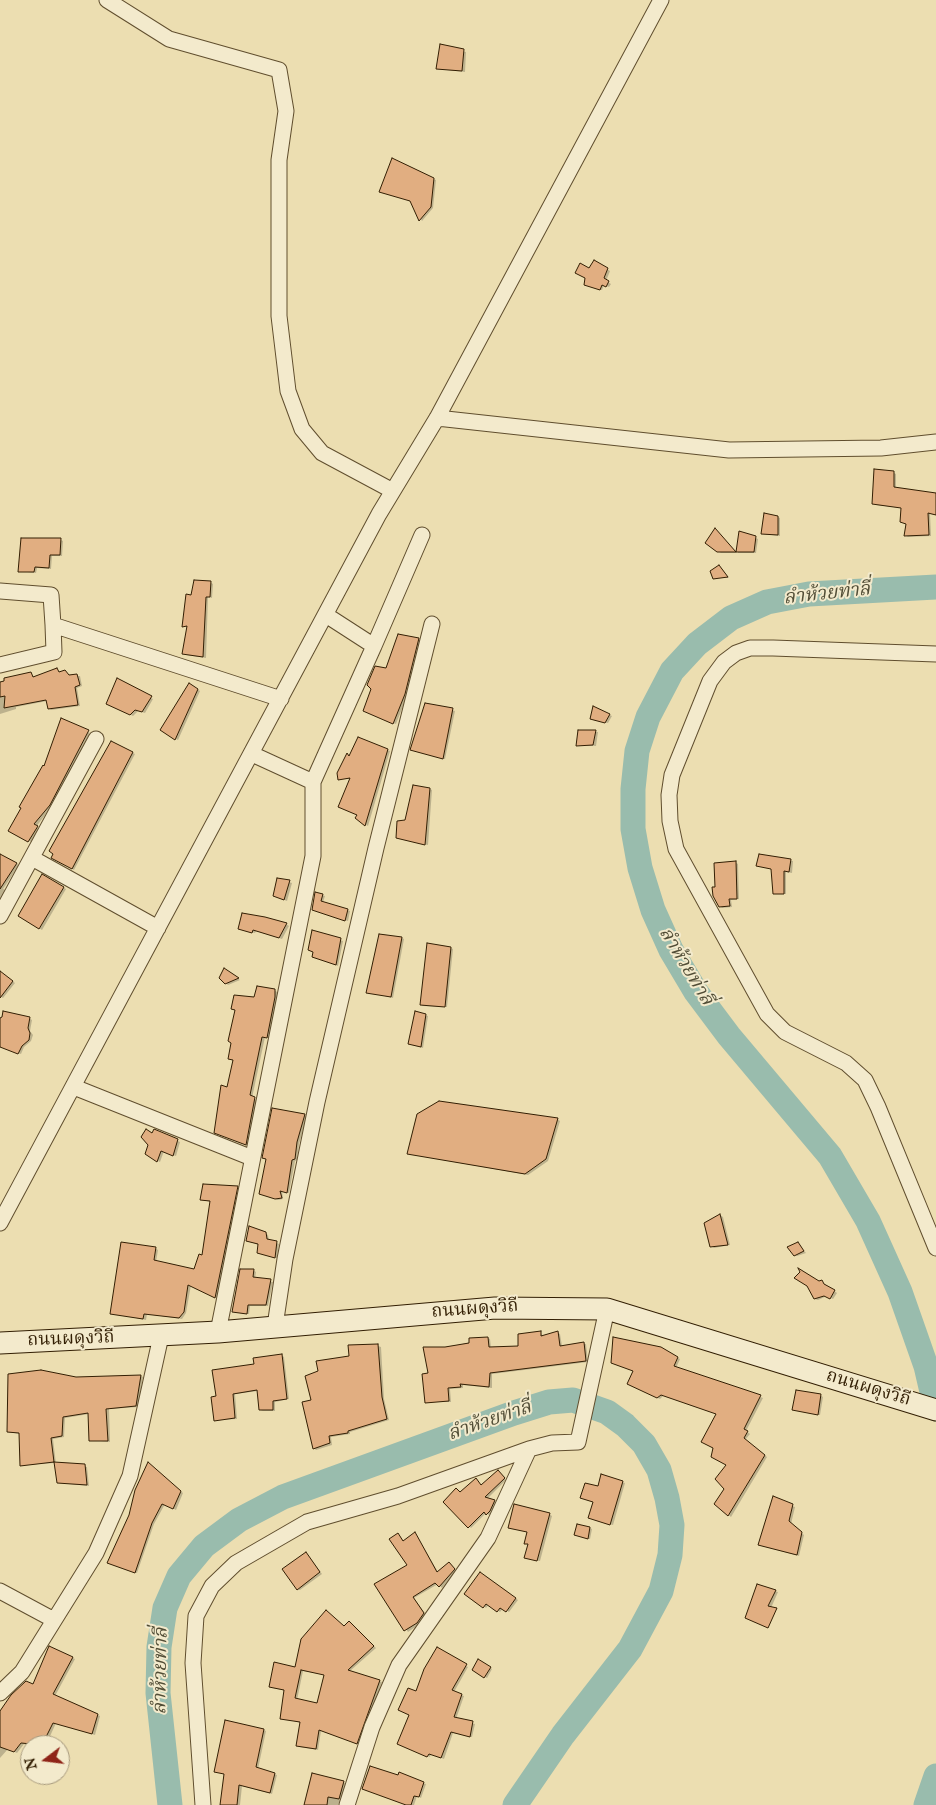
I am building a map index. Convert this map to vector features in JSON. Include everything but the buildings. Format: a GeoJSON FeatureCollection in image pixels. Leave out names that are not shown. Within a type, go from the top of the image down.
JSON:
{"type":"FeatureCollection","features":[{"type":"Feature","properties":{"kind":"main road","name":"ถนนผดุงวิถี"},"geometry":{"type":"LineString","coordinates":[[0,1343],[218,1332],[494,1308],[607,1309],[936,1410]]}},
{"type":"Feature","properties":{"kind":"street"},"geometry":{"type":"LineString","coordinates":[[107,0],[169,39],[280,70],[286,111],[279,160],[279,316],[288,391],[302,429],[322,453],[393,490]]}},
{"type":"Feature","properties":{"kind":"street"},"geometry":{"type":"LineString","coordinates":[[0,1224],[393,490],[437,418],[661,0]]}},
{"type":"Feature","properties":{"kind":"street"},"geometry":{"type":"LineString","coordinates":[[437,418],[729,450],[881,448],[936,442]]}},
{"type":"Feature","properties":{"kind":"street"},"geometry":{"type":"LineString","coordinates":[[218,1332],[313,856],[313,782],[422,535]]}},
{"type":"Feature","properties":{"kind":"street"},"geometry":{"type":"LineString","coordinates":[[0,591],[51,595],[54,652],[0,665]]}},
{"type":"Feature","properties":{"kind":"street"},"geometry":{"type":"LineString","coordinates":[[326,616],[374,646]]}},
{"type":"Feature","properties":{"kind":"street"},"geometry":{"type":"LineString","coordinates":[[275,1326],[285,1259],[317,1102],[376,848],[432,624]]}},
{"type":"Feature","properties":{"kind":"street"},"geometry":{"type":"LineString","coordinates":[[53,625],[281,700]]}},
{"type":"Feature","properties":{"kind":"street"},"geometry":{"type":"LineString","coordinates":[[936,654],[773,648],[750,648],[736,652],[724,662],[710,681],[672,775],[669,795],[670,821],[676,849],[768,1014],[785,1032],[846,1063],[865,1080],[936,1248]]}},
{"type":"Feature","properties":{"kind":"street"},"geometry":{"type":"LineString","coordinates":[[0,916],[96,739]]}},
{"type":"Feature","properties":{"kind":"street"},"geometry":{"type":"LineString","coordinates":[[252,754],[313,782]]}},
{"type":"Feature","properties":{"kind":"street"},"geometry":{"type":"LineString","coordinates":[[32,858],[158,928]]}},
{"type":"Feature","properties":{"kind":"street"},"geometry":{"type":"LineString","coordinates":[[74,1087],[252,1158]]}},
{"type":"Feature","properties":{"kind":"street"},"geometry":{"type":"LineString","coordinates":[[203,1805],[193,1663],[196,1616],[212,1586],[236,1563],[307,1522],[398,1496],[529,1449],[552,1443],[578,1442],[607,1309]]}},
{"type":"Feature","properties":{"kind":"street"},"geometry":{"type":"LineString","coordinates":[[0,1694],[22,1672],[96,1553],[130,1476],[161,1336]]}},
{"type":"Feature","properties":{"kind":"street"},"geometry":{"type":"LineString","coordinates":[[347,1805],[372,1727],[399,1665],[488,1538],[529,1449]]}},
{"type":"Feature","properties":{"kind":"street"},"geometry":{"type":"LineString","coordinates":[[0,1591],[54,1620]]}},
{"type":"Feature","properties":{"kind":"waterway","name":"ลำห้วยท่าลี่"},"geometry":{"type":"LineString","coordinates":[[936,587],[809,594],[767,602],[731,618],[697,644],[672,671],[648,717],[637,751],[633,789],[633,829],[640,868],[653,910],[671,950],[696,992],[729,1036],[830,1156],[868,1221],[900,1292],[926,1366],[936,1409]]}},
{"type":"Feature","properties":{"kind":"waterway","name":"ลำห้วยท่าลี่"},"geometry":{"type":"LineString","coordinates":[[170,1805],[158,1693],[159,1647],[165,1608],[179,1576],[204,1546],[239,1520],[283,1497],[514,1413],[549,1402],[573,1400],[607,1412],[625,1425],[644,1444],[659,1470],[667,1498],[672,1525],[670,1555],[661,1591],[630,1649],[563,1735],[515,1805]]}},
{"type":"Feature","properties":{"kind":"waterway","name":"ลำห้วยท่าลี่"},"geometry":{"type":"LineString","coordinates":[[926,1805],[936,1776]]}}]}
